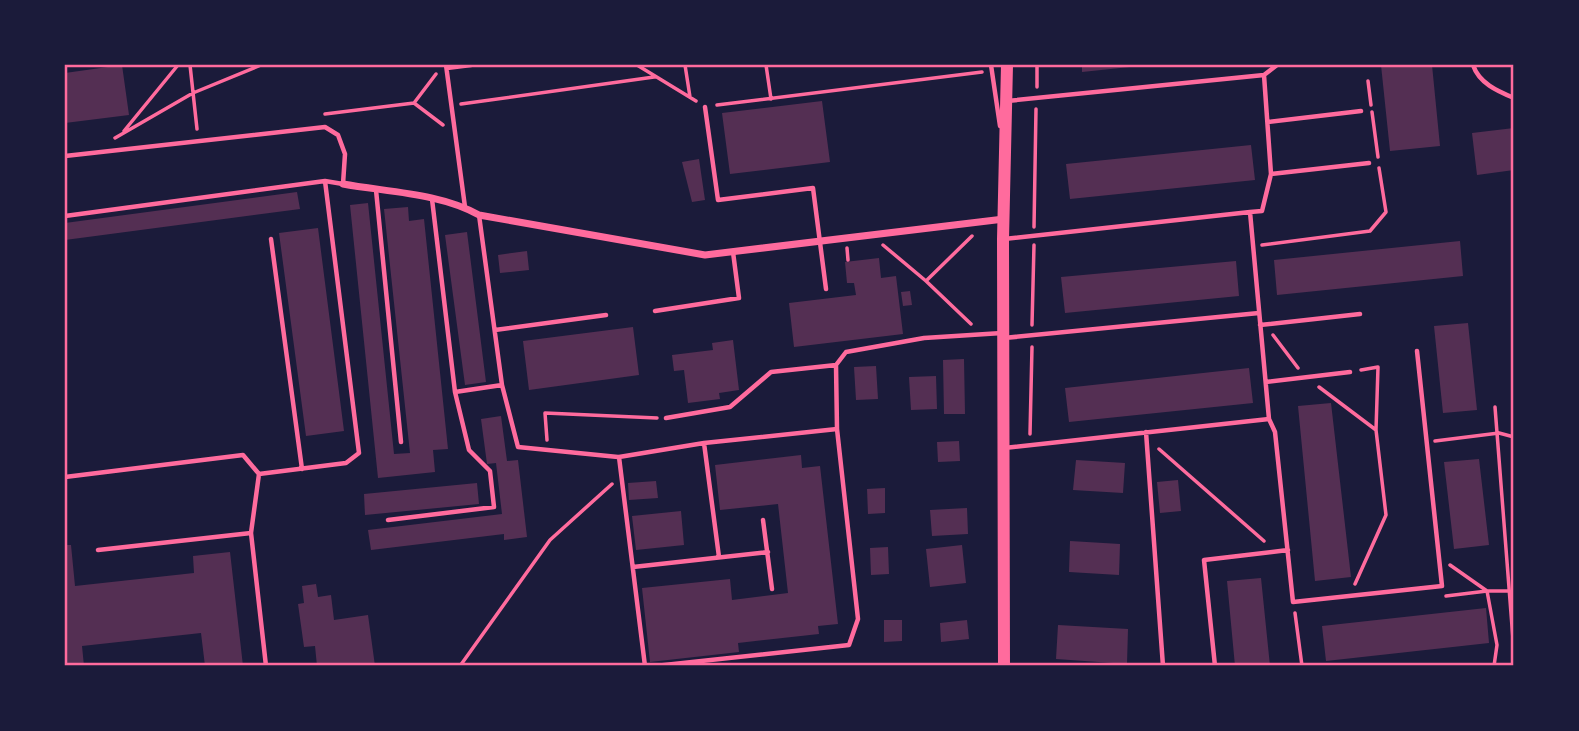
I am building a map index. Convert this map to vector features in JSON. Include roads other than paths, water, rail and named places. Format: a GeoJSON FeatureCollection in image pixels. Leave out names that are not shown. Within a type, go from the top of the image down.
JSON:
{"type":"FeatureCollection","features":[{"type":"Feature","properties":{"kind":"street"},"geometry":{"type":"LineString","coordinates":[[1004,666],[1003,239],[1007,65]]}},
{"type":"Feature","properties":{"kind":"street"},"geometry":{"type":"LineString","coordinates":[[343,184],[432,199],[465,207],[479,215],[705,256],[1004,219]]}},
{"type":"Feature","properties":{"kind":"lane"},"geometry":{"type":"LineString","coordinates":[[465,207],[445,66],[471,65]]}},
{"type":"Feature","properties":{"kind":"lane"},"geometry":{"type":"LineString","coordinates":[[991,65],[1005,160]]}},
{"type":"Feature","properties":{"kind":"lane"},"geometry":{"type":"LineString","coordinates":[[1006,101],[1265,75],[1277,65]]}},
{"type":"Feature","properties":{"kind":"lane"},"geometry":{"type":"LineString","coordinates":[[1473,65],[1476,74],[1494,89],[1514,98]]}},
{"type":"Feature","properties":{"kind":"lane"},"geometry":{"type":"LineString","coordinates":[[1003,239],[1262,211],[1271,174],[1265,75]]}},
{"type":"Feature","properties":{"kind":"lane"},"geometry":{"type":"LineString","coordinates":[[705,107],[718,200],[813,188],[826,289]]}},
{"type":"Feature","properties":{"kind":"lane"},"geometry":{"type":"LineString","coordinates":[[1268,122],[1361,111]]}},
{"type":"Feature","properties":{"kind":"lane"},"geometry":{"type":"LineString","coordinates":[[65,156],[325,127],[338,135],[342,143],[343,184],[325,181],[65,216]]}},
{"type":"Feature","properties":{"kind":"lane"},"geometry":{"type":"LineString","coordinates":[[1271,174],[1369,163]]}},
{"type":"Feature","properties":{"kind":"lane"},"geometry":{"type":"LineString","coordinates":[[259,474],[346,463],[359,453],[325,181]]}},
{"type":"Feature","properties":{"kind":"lane"},"geometry":{"type":"LineString","coordinates":[[376,190],[401,442]]}},
{"type":"Feature","properties":{"kind":"lane"},"geometry":{"type":"LineString","coordinates":[[388,520],[494,507],[489,471],[469,450],[455,392],[432,199]]}},
{"type":"Feature","properties":{"kind":"lane"},"geometry":{"type":"LineString","coordinates":[[1251,212],[1269,419],[1275,432],[1293,602],[1442,586],[1416,351]]}},
{"type":"Feature","properties":{"kind":"lane"},"geometry":{"type":"LineString","coordinates":[[479,215],[502,386],[518,447],[619,457],[704,443],[837,429]]}},
{"type":"Feature","properties":{"kind":"lane"},"geometry":{"type":"LineString","coordinates":[[271,239],[302,469]]}},
{"type":"Feature","properties":{"kind":"lane"},"geometry":{"type":"LineString","coordinates":[[655,310],[739,298],[733,252]]}},
{"type":"Feature","properties":{"kind":"lane"},"geometry":{"type":"LineString","coordinates":[[655,666],[849,645],[858,619],[837,429],[836,365],[846,352],[924,338],[980,333],[1032,335],[1259,313]]}},
{"type":"Feature","properties":{"kind":"lane"},"geometry":{"type":"LineString","coordinates":[[1260,325],[1360,314]]}},
{"type":"Feature","properties":{"kind":"lane"},"geometry":{"type":"LineString","coordinates":[[495,330],[606,315]]}},
{"type":"Feature","properties":{"kind":"lane"},"geometry":{"type":"LineString","coordinates":[[666,418],[730,407],[771,372],[836,365]]}},
{"type":"Feature","properties":{"kind":"lane"},"geometry":{"type":"LineString","coordinates":[[1266,382],[1350,372]]}},
{"type":"Feature","properties":{"kind":"lane"},"geometry":{"type":"LineString","coordinates":[[455,392],[502,386]]}},
{"type":"Feature","properties":{"kind":"lane"},"geometry":{"type":"LineString","coordinates":[[1003,448],[1146,435],[1269,419]]}},
{"type":"Feature","properties":{"kind":"lane"},"geometry":{"type":"LineString","coordinates":[[1146,435],[1163,666]]}},
{"type":"Feature","properties":{"kind":"lane"},"geometry":{"type":"LineString","coordinates":[[704,443],[719,557]]}},
{"type":"Feature","properties":{"kind":"lane"},"geometry":{"type":"LineString","coordinates":[[65,477],[243,455],[259,474],[251,533],[266,666]]}},
{"type":"Feature","properties":{"kind":"lane"},"geometry":{"type":"LineString","coordinates":[[619,457],[645,666]]}},
{"type":"Feature","properties":{"kind":"lane"},"geometry":{"type":"LineString","coordinates":[[763,520],[772,589]]}},
{"type":"Feature","properties":{"kind":"lane"},"geometry":{"type":"LineString","coordinates":[[98,550],[251,533]]}},
{"type":"Feature","properties":{"kind":"lane"},"geometry":{"type":"LineString","coordinates":[[1215,666],[1204,560],[1288,550]]}},
{"type":"Feature","properties":{"kind":"lane"},"geometry":{"type":"LineString","coordinates":[[633,567],[768,552]]}}]}
